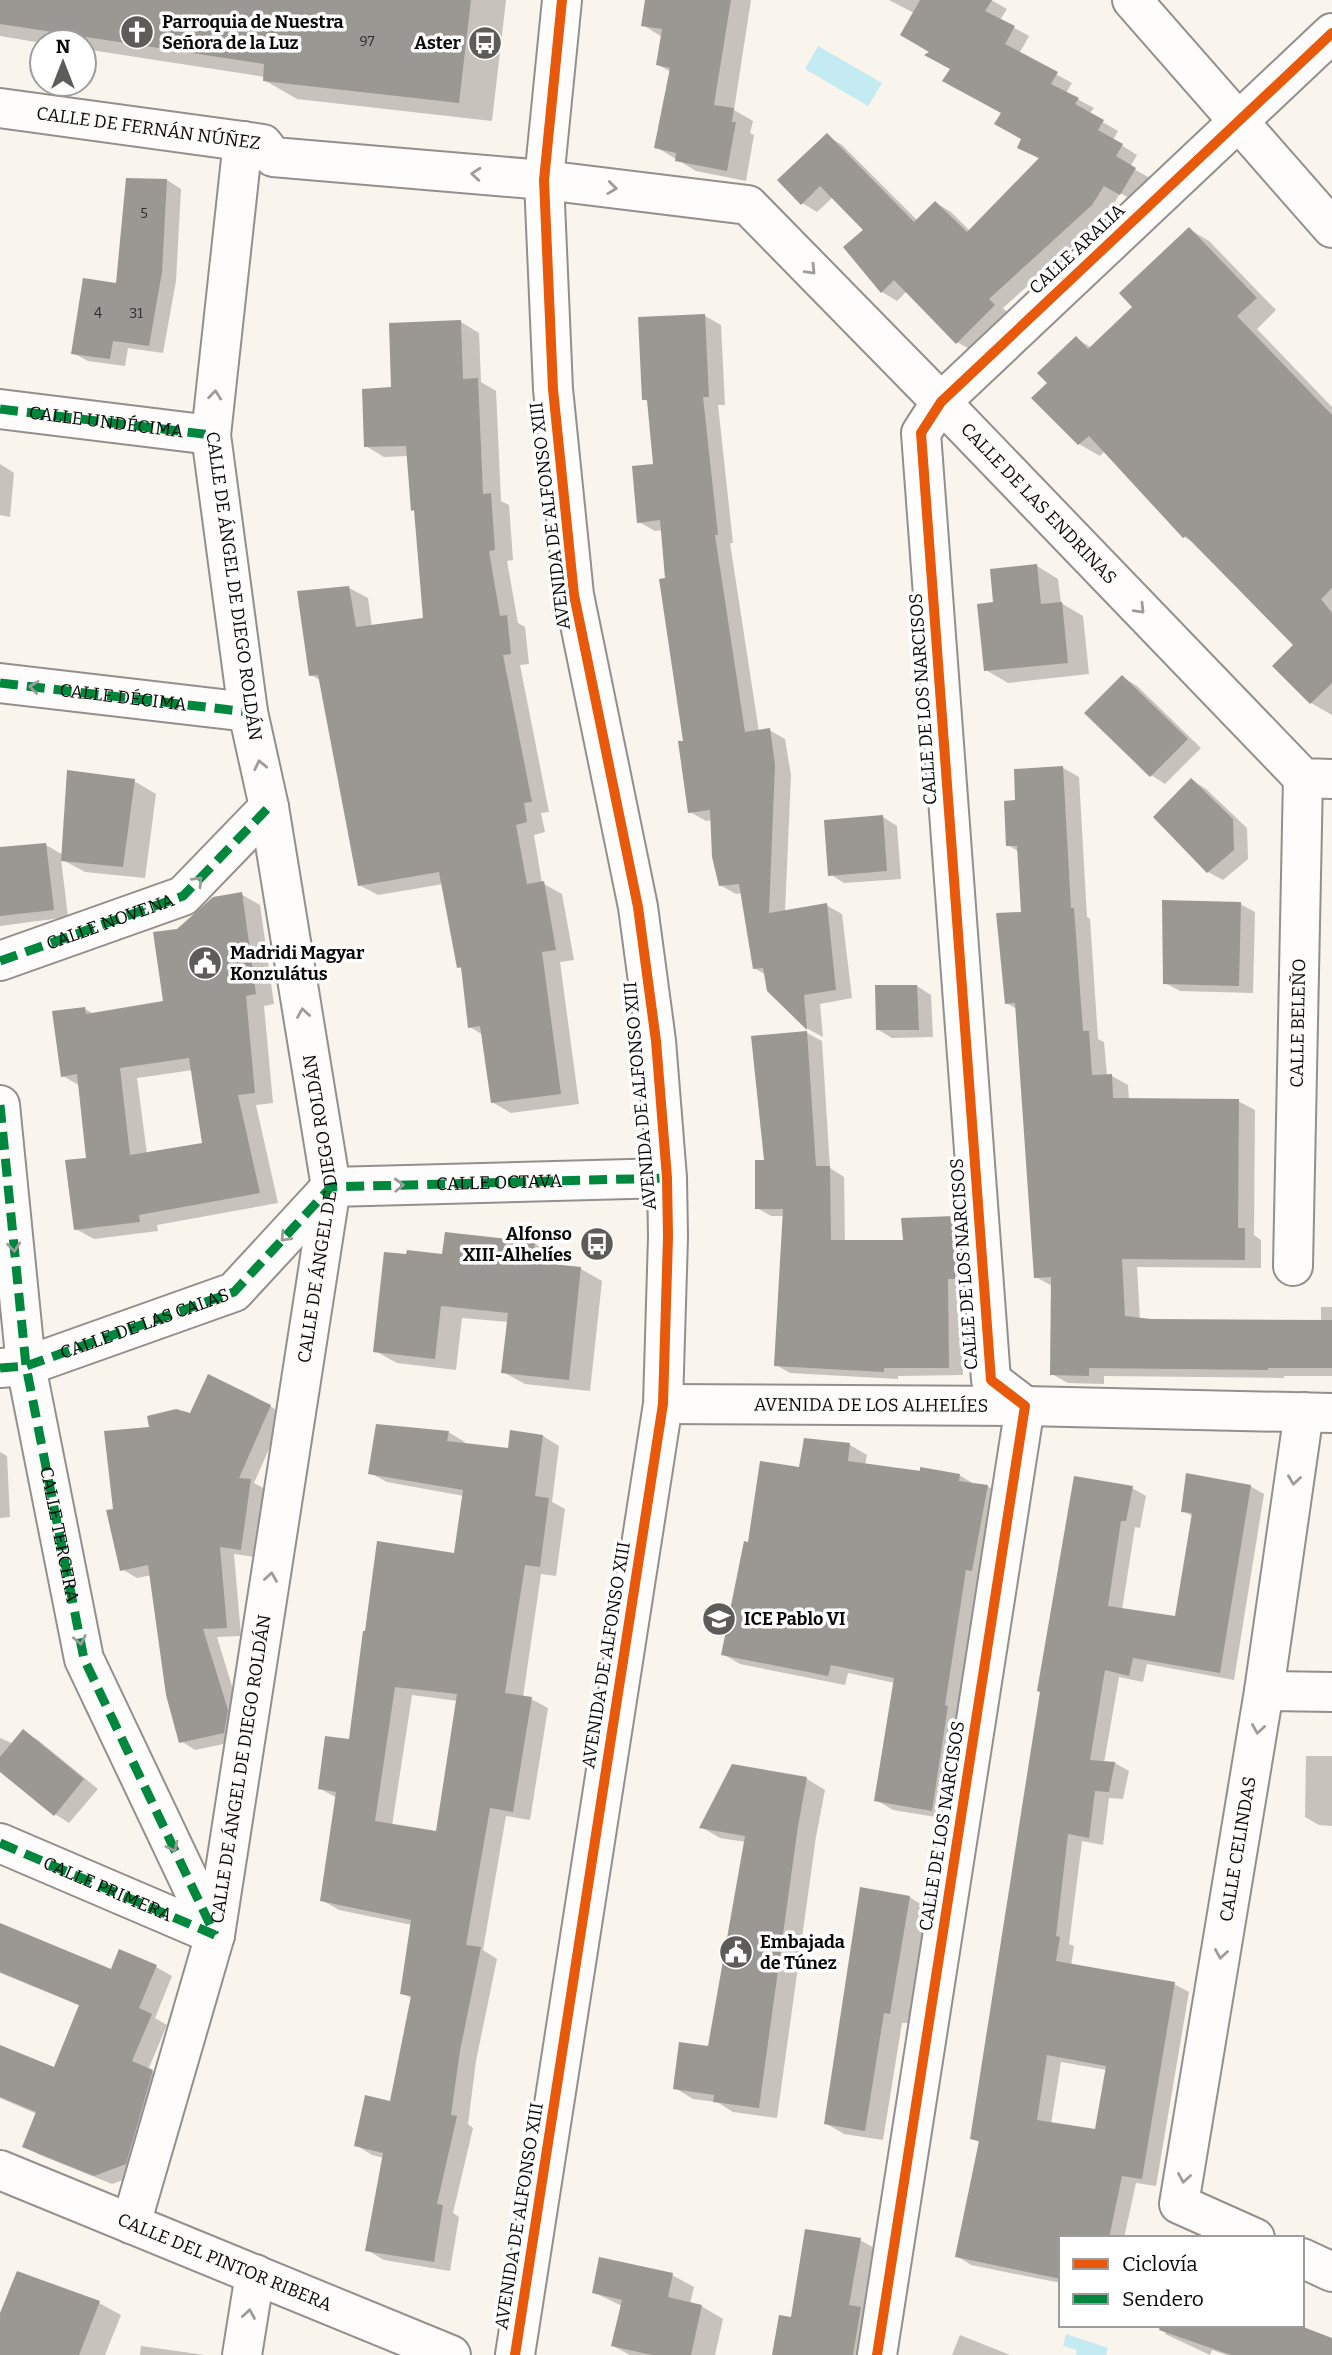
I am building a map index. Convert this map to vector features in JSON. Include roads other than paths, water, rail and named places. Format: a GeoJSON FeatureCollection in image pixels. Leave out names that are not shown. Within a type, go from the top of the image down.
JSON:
{"type":"FeatureCollection","features":[{"type":"Feature","properties":{"kind":"street","name":"AVENIDA DE ALFONSO XIII"},"geometry":{"type":"LineString","coordinates":[[515,2355],[663,1404],[668,1237],[667,1178],[656,1041],[638,907],[574,595],[553,388],[544,180],[562,0]]}},
{"type":"Feature","properties":{"kind":"street"},"geometry":{"type":"LineString","coordinates":[[1132,0],[1332,228]]}},
{"type":"Feature","properties":{"kind":"street","name":"CALLE ARALIA"},"geometry":{"type":"LineString","coordinates":[[941,402],[1332,33]]}},
{"type":"Feature","properties":{"kind":"street","name":"CALLE DE FERNÁN NÚÑEZ"},"geometry":{"type":"LineString","coordinates":[[0,108],[262,144],[273,157],[544,180]]}},
{"type":"Feature","properties":{"kind":"street","name":"CALLE DE ÁNGEL DE DIEGO ROLDÁN"},"geometry":{"type":"LineString","coordinates":[[131,2224],[215,1935],[331,1187],[269,807],[248,712],[211,435],[243,141]]}},
{"type":"Feature","properties":{"kind":"street","name":"CALLE DE LAS ENDRINAS"},"geometry":{"type":"LineString","coordinates":[[544,180],[748,205],[1317,779]]}},
{"type":"Feature","properties":{"kind":"street","name":"CALLE DE LOS NARCISOS"},"geometry":{"type":"LineString","coordinates":[[877,2355],[1025,1406],[990,1380],[921,433],[941,402]]}},
{"type":"Feature","properties":{"kind":"street","name":"CALLE UNDÉCIMA"},"geometry":{"type":"LineString","coordinates":[[0,409],[211,435]]}},
{"type":"Feature","properties":{"kind":"street","name":"CALLE DÉCIMA"},"geometry":{"type":"LineString","coordinates":[[0,683],[248,712]]}},
{"type":"Feature","properties":{"kind":"street","name":"CALLE BELEÑO"},"geometry":{"type":"LineString","coordinates":[[1293,1266],[1317,779]]}},
{"type":"Feature","properties":{"kind":"street","name":"CALLE NOVENA"},"geometry":{"type":"LineString","coordinates":[[0,961],[183,896],[269,807]]}},
{"type":"Feature","properties":{"kind":"street","name":"CALLE TERCERA"},"geometry":{"type":"LineString","coordinates":[[0,1105],[13,1367],[84,1659],[215,1935]]}},
{"type":"Feature","properties":{"kind":"street","name":"CALLE OCTAVA"},"geometry":{"type":"LineString","coordinates":[[331,1187],[667,1178]]}},
{"type":"Feature","properties":{"kind":"street","name":"CALLE DE LAS CALAS"},"geometry":{"type":"LineString","coordinates":[[13,1367],[234,1292],[331,1187]]}},
{"type":"Feature","properties":{"kind":"street","name":"AVENIDA DE LOS ALHELÍES"},"geometry":{"type":"LineString","coordinates":[[663,1404],[1025,1406],[1318,1413]]}},
{"type":"Feature","properties":{"kind":"street","name":"CALLE CELINDAS"},"geometry":{"type":"LineString","coordinates":[[1251,2236],[1179,2204],[1264,1691],[1318,1413]]}},
{"type":"Feature","properties":{"kind":"street"},"geometry":{"type":"LineString","coordinates":[[1264,1691],[1332,1692]]}},
{"type":"Feature","properties":{"kind":"street","name":"CALLE PRIMERA"},"geometry":{"type":"LineString","coordinates":[[0,1843],[215,1935]]}},
{"type":"Feature","properties":{"kind":"street","name":"CALLE DEL PINTOR RIBERA"},"geometry":{"type":"LineString","coordinates":[[0,2170],[451,2355]]}},
{"type":"Feature","properties":{"kind":"street"},"geometry":{"type":"LineString","coordinates":[[1304,2260],[1332,2272]]}},
{"type":"Feature","properties":{"kind":"street"},"geometry":{"type":"LineString","coordinates":[[242,2355],[255,2274]]}},
{"type":"Feature","properties":{"kind":"water"},"geometry":{"type":"Polygon","coordinates":[[[818,46],[882,83],[868,106],[805,69],[818,46]]]}},
{"type":"Feature","properties":{"kind":"water"},"geometry":{"type":"Polygon","coordinates":[[[1066,2334],[1108,2348],[1106,2355],[1076,2355],[1077,2350],[1063,2346],[1066,2334]]]}},
{"type":"Feature","properties":{"kind":"place","name":"Parroquia de Nuestra Señora de la Luz"},"geometry":{"type":"Point","coordinates":[137,32]}},
{"type":"Feature","properties":{"kind":"place","name":"Aster"},"geometry":{"type":"Point","coordinates":[485,43]}},
{"type":"Feature","properties":{"kind":"place","name":"Madridi Magyar Konzulátus"},"geometry":{"type":"Point","coordinates":[205,963]}},
{"type":"Feature","properties":{"kind":"place","name":"Alfonso XIII-Alhelíes"},"geometry":{"type":"Point","coordinates":[597,1244]}},
{"type":"Feature","properties":{"kind":"place","name":"ICE Pablo VI"},"geometry":{"type":"Point","coordinates":[719,1619]}},
{"type":"Feature","properties":{"kind":"place","name":"Embajada de Túnez"},"geometry":{"type":"Point","coordinates":[736,1952]}}]}
